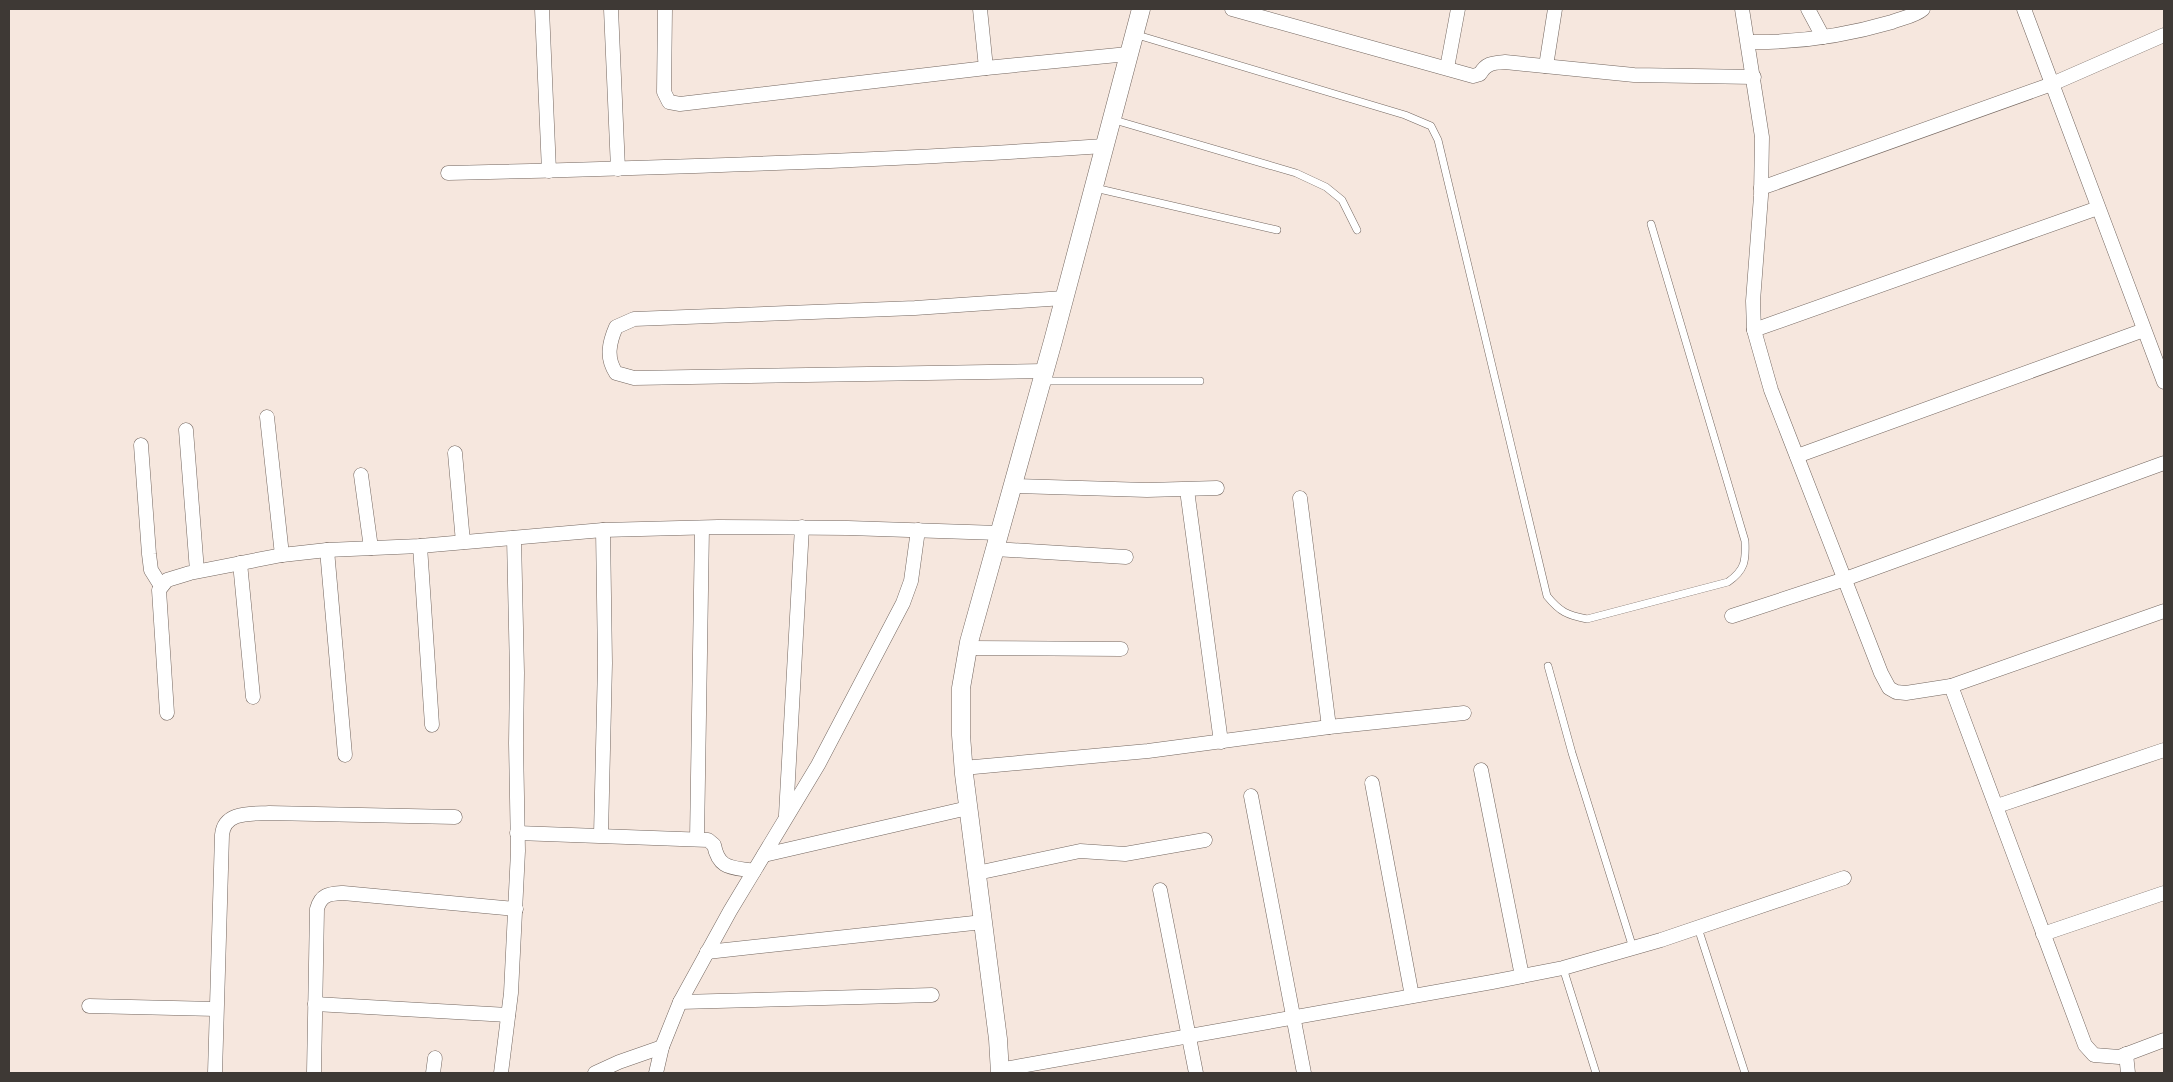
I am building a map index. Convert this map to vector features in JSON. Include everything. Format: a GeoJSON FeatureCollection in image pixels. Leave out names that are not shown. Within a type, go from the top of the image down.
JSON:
{"type":"FeatureCollection","features":[{"type":"Feature","properties":{"kind":"street"},"geometry":{"type":"LineString","coordinates":[[542,9],[549,171]]}},
{"type":"Feature","properties":{"kind":"street"},"geometry":{"type":"LineString","coordinates":[[611,9],[618,169]]}},
{"type":"Feature","properties":{"kind":"street"},"geometry":{"type":"LineString","coordinates":[[665,9],[664,92],[669,102],[680,104],[986,68],[1128,54]]}},
{"type":"Feature","properties":{"kind":"street"},"geometry":{"type":"LineString","coordinates":[[980,9],[986,68]]}},
{"type":"Feature","properties":{"kind":"street"},"geometry":{"type":"LineString","coordinates":[[1140,9],[1064,298],[968,648],[961,688],[960,734],[963,768],[1000,1071],[1562,968],[1698,928],[1844,878]]}},
{"type":"Feature","properties":{"kind":"street"},"geometry":{"type":"LineString","coordinates":[[1232,9],[1473,76],[1480,74],[1484,66],[1505,62],[1634,75],[1754,77]]}},
{"type":"Feature","properties":{"kind":"street"},"geometry":{"type":"LineString","coordinates":[[1447,68],[1458,9]]}},
{"type":"Feature","properties":{"kind":"street"},"geometry":{"type":"LineString","coordinates":[[1546,66],[1555,9]]}},
{"type":"Feature","properties":{"kind":"street"},"geometry":{"type":"LineString","coordinates":[[1742,9],[1762,137],[1761,188],[1753,301],[1754,330],[1771,390],[1881,673],[1889,688],[1896,692],[1906,693],[1952,686],[2164,611]]}},
{"type":"Feature","properties":{"kind":"street"},"geometry":{"type":"LineString","coordinates":[[1808,9],[1823,37]]}},
{"type":"Feature","properties":{"kind":"street"},"geometry":{"type":"LineString","coordinates":[[1748,42],[1807,40],[1863,30],[1913,15],[1923,9]]}},
{"type":"Feature","properties":{"kind":"street"},"geometry":{"type":"LineString","coordinates":[[2024,9],[2164,382]]}},
{"type":"Feature","properties":{"kind":"street"},"geometry":{"type":"LineString","coordinates":[[1761,188],[2052,84],[2164,35]]}},
{"type":"Feature","properties":{"kind":"street"},"geometry":{"type":"LineString","coordinates":[[448,173],[618,169],[962,156],[1104,146]]}},
{"type":"Feature","properties":{"kind":"street"},"geometry":{"type":"LineString","coordinates":[[1754,330],[2098,208]]}},
{"type":"Feature","properties":{"kind":"street"},"geometry":{"type":"LineString","coordinates":[[1043,376],[634,378],[616,373],[611,366],[609,353],[611,338],[616,327],[634,319],[906,308],[1064,298]]}},
{"type":"Feature","properties":{"kind":"street"},"geometry":{"type":"LineString","coordinates":[[1797,456],[2144,330]]}},
{"type":"Feature","properties":{"kind":"street"},"geometry":{"type":"LineString","coordinates":[[267,417],[282,555]]}},
{"type":"Feature","properties":{"kind":"street"},"geometry":{"type":"LineString","coordinates":[[186,430],[196,571]]}},
{"type":"Feature","properties":{"kind":"street"},"geometry":{"type":"LineString","coordinates":[[141,445],[151,570],[161,586]]}},
{"type":"Feature","properties":{"kind":"street"},"geometry":{"type":"LineString","coordinates":[[455,453],[463,542]]}},
{"type":"Feature","properties":{"kind":"street"},"geometry":{"type":"LineString","coordinates":[[1732,616],[1845,579],[2164,464]]}},
{"type":"Feature","properties":{"kind":"street"},"geometry":{"type":"LineString","coordinates":[[361,475],[371,548]]}},
{"type":"Feature","properties":{"kind":"street"},"geometry":{"type":"LineString","coordinates":[[1012,486],[1187,490],[1217,488]]}},
{"type":"Feature","properties":{"kind":"street"},"geometry":{"type":"LineString","coordinates":[[1187,490],[1221,742]]}},
{"type":"Feature","properties":{"kind":"street"},"geometry":{"type":"LineString","coordinates":[[1300,498],[1329,727]]}},
{"type":"Feature","properties":{"kind":"street"},"geometry":{"type":"LineString","coordinates":[[697,839],[702,528]]}},
{"type":"Feature","properties":{"kind":"street"},"geometry":{"type":"LineString","coordinates":[[168,713],[159,597],[161,586],[167,580],[196,571],[282,555],[327,550],[420,546],[603,530],[802,528],[918,530],[1126,557]]}},
{"type":"Feature","properties":{"kind":"street"},"geometry":{"type":"LineString","coordinates":[[786,818],[802,528]]}},
{"type":"Feature","properties":{"kind":"street"},"geometry":{"type":"LineString","coordinates":[[601,835],[605,663],[603,530]]}},
{"type":"Feature","properties":{"kind":"street"},"geometry":{"type":"LineString","coordinates":[[656,1073],[662,1047],[680,1002],[754,871],[818,765],[903,603],[912,574],[918,530]]}},
{"type":"Feature","properties":{"kind":"street"},"geometry":{"type":"LineString","coordinates":[[501,1073],[508,1015],[516,908],[518,833],[518,673],[514,538]]}},
{"type":"Feature","properties":{"kind":"street"},"geometry":{"type":"LineString","coordinates":[[420,546],[432,725]]}},
{"type":"Feature","properties":{"kind":"street"},"geometry":{"type":"LineString","coordinates":[[327,550],[345,755]]}},
{"type":"Feature","properties":{"kind":"street"},"geometry":{"type":"LineString","coordinates":[[240,563],[253,697]]}},
{"type":"Feature","properties":{"kind":"street"},"geometry":{"type":"LineString","coordinates":[[968,648],[1121,649]]}},
{"type":"Feature","properties":{"kind":"street"},"geometry":{"type":"LineString","coordinates":[[1952,686],[2085,1045],[2094,1055],[2119,1057],[2164,1040]]}},
{"type":"Feature","properties":{"kind":"street"},"geometry":{"type":"LineString","coordinates":[[963,768],[1148,752],[1329,727],[1464,713]]}},
{"type":"Feature","properties":{"kind":"street"},"geometry":{"type":"LineString","coordinates":[[1997,806],[2164,750]]}},
{"type":"Feature","properties":{"kind":"street"},"geometry":{"type":"LineString","coordinates":[[1481,770],[1522,976]]}},
{"type":"Feature","properties":{"kind":"street"},"geometry":{"type":"LineString","coordinates":[[1372,783],[1412,996]]}},
{"type":"Feature","properties":{"kind":"street"},"geometry":{"type":"LineString","coordinates":[[1252,796],[1304,1073]]}},
{"type":"Feature","properties":{"kind":"street"},"geometry":{"type":"LineString","coordinates":[[764,855],[968,808]]}},
{"type":"Feature","properties":{"kind":"street"},"geometry":{"type":"LineString","coordinates":[[215,1073],[222,828],[228,821],[240,814],[455,816]]}},
{"type":"Feature","properties":{"kind":"street"},"geometry":{"type":"LineString","coordinates":[[518,833],[708,840],[714,845],[716,857],[721,863],[754,871]]}},
{"type":"Feature","properties":{"kind":"street"},"geometry":{"type":"LineString","coordinates":[[977,872],[1080,851],[1125,854],[1205,840]]}},
{"type":"Feature","properties":{"kind":"street"},"geometry":{"type":"LineString","coordinates":[[1160,890],[1196,1073]]}},
{"type":"Feature","properties":{"kind":"street"},"geometry":{"type":"LineString","coordinates":[[314,1073],[317,909],[320,900],[328,894],[343,893],[516,908]]}},
{"type":"Feature","properties":{"kind":"street"},"geometry":{"type":"LineString","coordinates":[[2043,934],[2164,893]]}},
{"type":"Feature","properties":{"kind":"street"},"geometry":{"type":"LineString","coordinates":[[707,952],[983,922]]}},
{"type":"Feature","properties":{"kind":"street"},"geometry":{"type":"LineString","coordinates":[[680,1002],[932,994]]}},
{"type":"Feature","properties":{"kind":"street"},"geometry":{"type":"LineString","coordinates":[[315,1004],[508,1015]]}},
{"type":"Feature","properties":{"kind":"street"},"geometry":{"type":"LineString","coordinates":[[89,1006],[216,1009]]}},
{"type":"Feature","properties":{"kind":"street"},"geometry":{"type":"LineString","coordinates":[[595,1073],[619,1062],[662,1047]]}},
{"type":"Feature","properties":{"kind":"street"},"geometry":{"type":"LineString","coordinates":[[2126,1054],[2128,1073]]}},
{"type":"Feature","properties":{"kind":"street"},"geometry":{"type":"LineString","coordinates":[[433,1073],[435,1058]]}},
{"type":"Feature","properties":{"kind":"lane"},"geometry":{"type":"LineString","coordinates":[[1134,34],[1397,113],[1431,126],[1438,140],[1547,596],[1558,609],[1570,616],[1587,619],[1728,582],[1737,575],[1746,560],[1745,541],[1651,224]]}},
{"type":"Feature","properties":{"kind":"lane"},"geometry":{"type":"LineString","coordinates":[[1111,118],[1296,173],[1326,187],[1342,200],[1357,230]]}},
{"type":"Feature","properties":{"kind":"lane"},"geometry":{"type":"LineString","coordinates":[[1092,187],[1277,230]]}},
{"type":"Feature","properties":{"kind":"lane"},"geometry":{"type":"LineString","coordinates":[[1043,376],[1200,381]]}},
{"type":"Feature","properties":{"kind":"lane"},"geometry":{"type":"LineString","coordinates":[[1548,666],[1572,753],[1633,948]]}},
{"type":"Feature","properties":{"kind":"lane"},"geometry":{"type":"LineString","coordinates":[[1698,928],[1745,1073]]}},
{"type":"Feature","properties":{"kind":"lane"},"geometry":{"type":"LineString","coordinates":[[1562,968],[1596,1073]]}}]}
